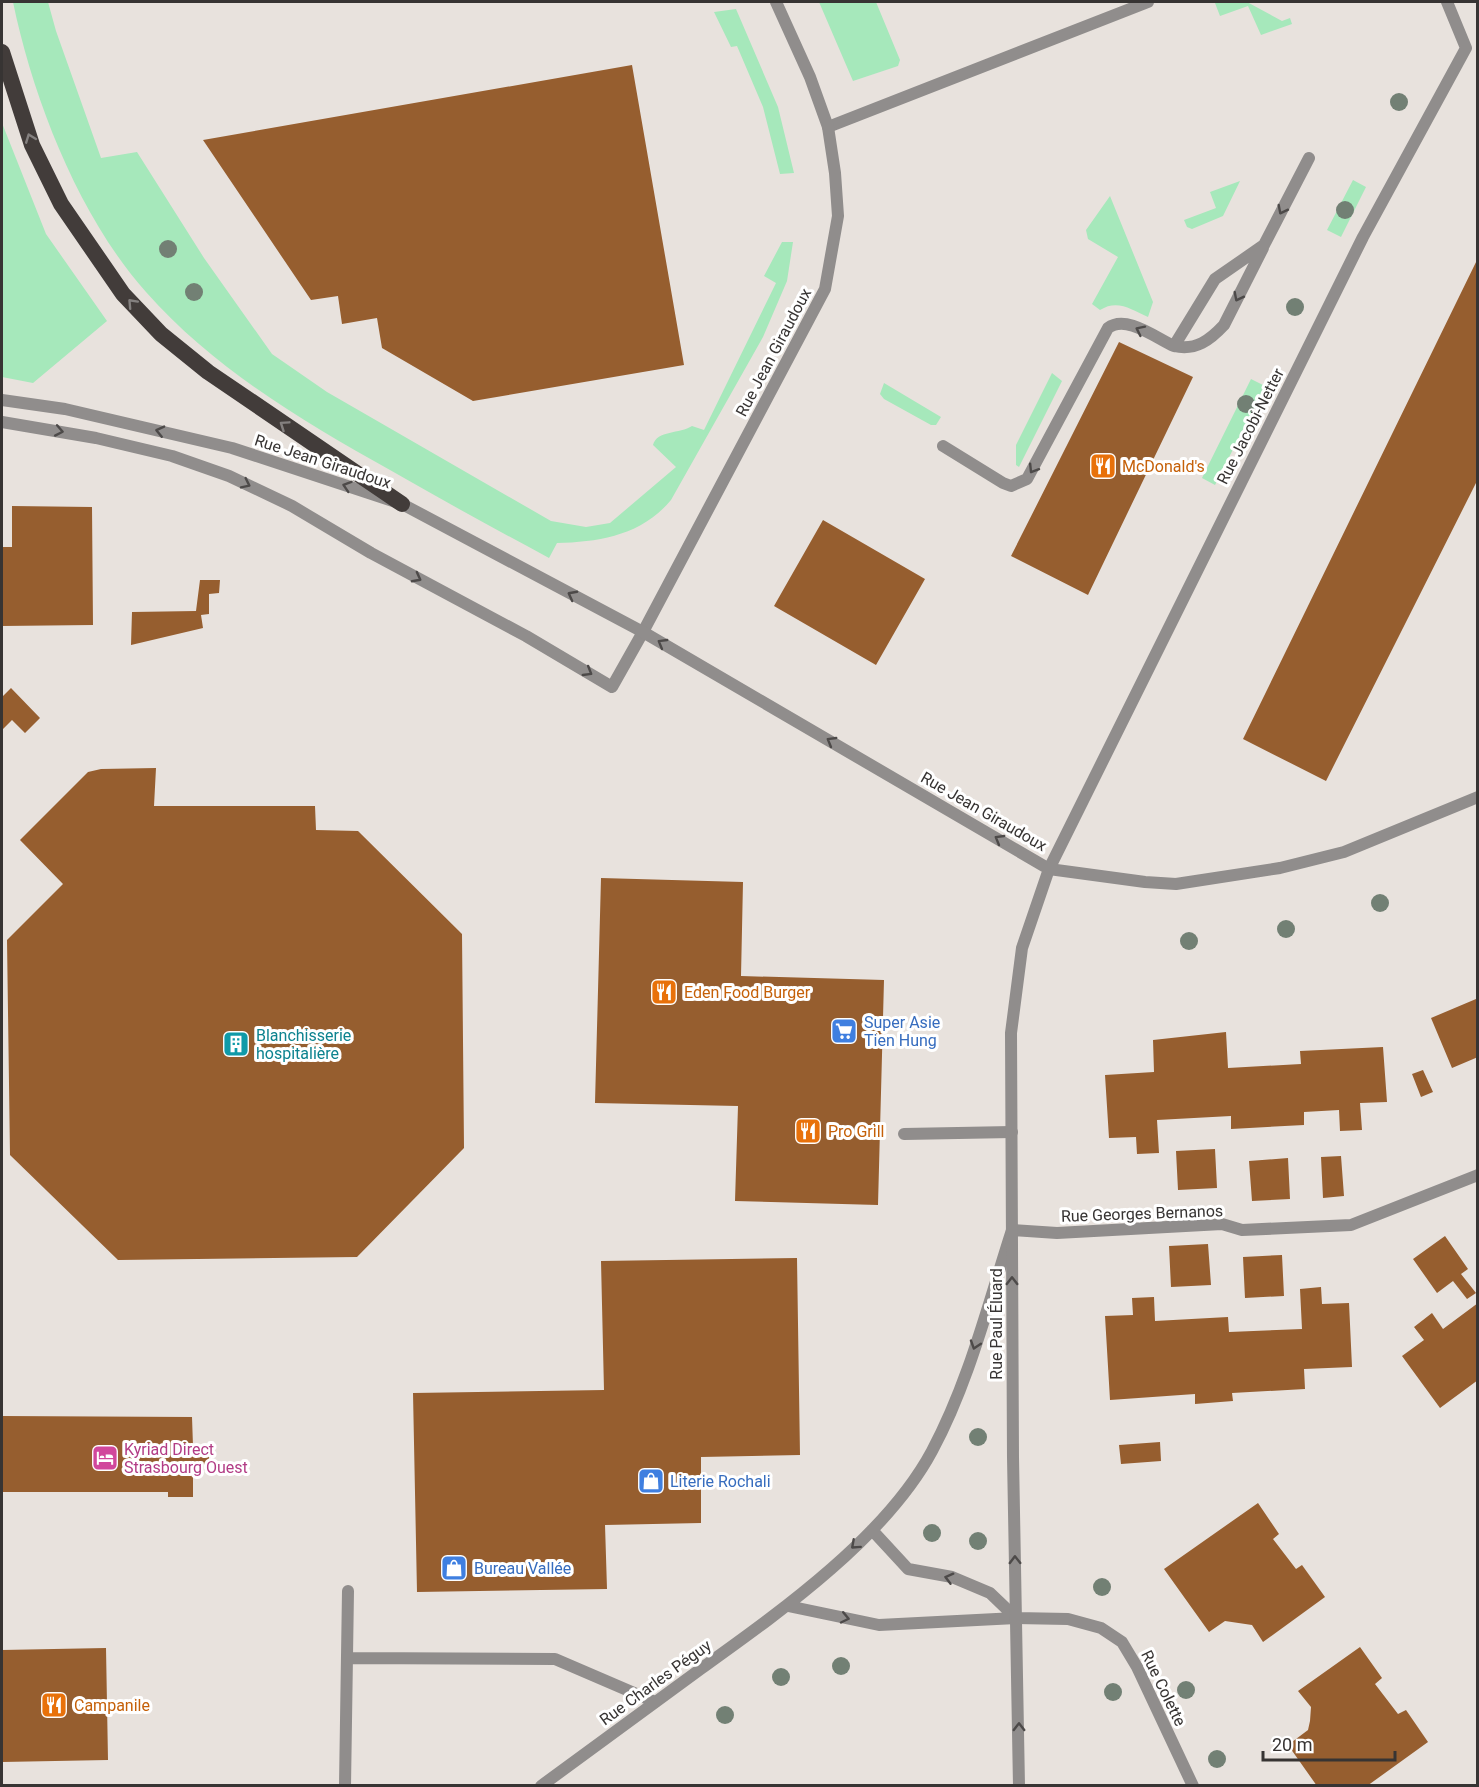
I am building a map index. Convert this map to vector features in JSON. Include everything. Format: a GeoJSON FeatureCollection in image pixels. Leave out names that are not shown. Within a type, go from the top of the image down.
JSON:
{"type":"FeatureCollection","features":[{"type":"Feature","properties":{"kind":"highway"},"geometry":{"type":"LineString","coordinates":[[2,52],[32,145],[61,204],[123,294],[161,334],[208,372],[402,504]]}},
{"type":"Feature","properties":{"kind":"street","name":"Rue Jean Giraudoux"},"geometry":{"type":"LineString","coordinates":[[643,632],[825,289],[838,216],[836,173],[828,127],[810,77],[776,2]]}},
{"type":"Feature","properties":{"kind":"street"},"geometry":{"type":"LineString","coordinates":[[828,127],[1148,2]]}},
{"type":"Feature","properties":{"kind":"street","name":"Rue Jacobi-Netter"},"geometry":{"type":"LineString","coordinates":[[1050,869],[1353,257],[1472,47],[1447,2]]}},
{"type":"Feature","properties":{"kind":"street"},"geometry":{"type":"LineString","coordinates":[[943,446],[1003,483],[1011,486],[1019,484],[1032,472],[1108,328],[1118,322],[1128,324],[1174,346],[1193,348],[1215,335],[1224,325],[1309,158]]}},
{"type":"Feature","properties":{"kind":"street"},"geometry":{"type":"LineString","coordinates":[[1174,346],[1215,279],[1264,244]]}},
{"type":"Feature","properties":{"kind":"street","name":"Rue Jean Giraudoux"},"geometry":{"type":"LineString","coordinates":[[2,400],[65,409],[232,448],[402,504],[643,632],[1050,869],[1176,884],[1280,868],[1344,852],[1478,797]]}},
{"type":"Feature","properties":{"kind":"street"},"geometry":{"type":"LineString","coordinates":[[2,422],[85,436],[172,456],[229,476],[292,506],[370,553],[526,636],[612,687],[643,632]]}},
{"type":"Feature","properties":{"kind":"street","name":"Rue Paul Éluard"},"geometry":{"type":"LineString","coordinates":[[1019,1785],[1011,1033],[1013,1001],[1021,969],[1022,948],[1050,869]]}},
{"type":"Feature","properties":{"kind":"street"},"geometry":{"type":"LineString","coordinates":[[904,1134],[1012,1132]]}},
{"type":"Feature","properties":{"kind":"street","name":"Rue Georges Bernanos"},"geometry":{"type":"LineString","coordinates":[[1012,1230],[1058,1233],[1222,1224],[1242,1230],[1351,1225],[1478,1175]]}},
{"type":"Feature","properties":{"kind":"street","name":"Rue Charles Péguy"},"geometry":{"type":"LineString","coordinates":[[541,1785],[788,1606],[872,1530],[905,1493],[932,1452],[962,1386],[1012,1230]]}},
{"type":"Feature","properties":{"kind":"street"},"geometry":{"type":"LineString","coordinates":[[872,1530],[908,1569],[952,1577],[990,1593],[1016,1618]]}},
{"type":"Feature","properties":{"kind":"street"},"geometry":{"type":"LineString","coordinates":[[345,1785],[348,1591]]}},
{"type":"Feature","properties":{"kind":"street"},"geometry":{"type":"LineString","coordinates":[[788,1606],[879,1625],[1016,1618]]}},
{"type":"Feature","properties":{"kind":"street","name":"Rue Colette"},"geometry":{"type":"LineString","coordinates":[[1016,1618],[1068,1619],[1101,1628],[1122,1642],[1137,1667],[1193,1785]]}},
{"type":"Feature","properties":{"kind":"street"},"geometry":{"type":"LineString","coordinates":[[347,1658],[555,1659],[656,1702]]}},
{"type":"Feature","properties":{"kind":"green space"},"geometry":{"type":"Polygon","coordinates":[[[13,2],[48,2],[101,158],[137,152],[204,258],[272,354],[327,392],[551,521],[586,527],[610,523],[676,467],[653,445],[655,440],[692,426],[704,430],[776,283],[764,276],[782,242],[793,242],[787,281],[763,337],[671,500],[660,512],[634,529],[589,541],[557,543],[549,558],[324,432],[229,369],[200,345],[146,292],[100,229],[80,193],[46,117],[13,2]]]}},
{"type":"Feature","properties":{"kind":"green space"},"geometry":{"type":"Polygon","coordinates":[[[819,2],[876,2],[900,60],[898,66],[853,81],[819,2]]]}},
{"type":"Feature","properties":{"kind":"green space"},"geometry":{"type":"Polygon","coordinates":[[[1247,2],[1282,21],[1290,18],[1292,24],[1261,35],[1248,6],[1220,16],[1215,3],[1247,2]]]}},
{"type":"Feature","properties":{"kind":"green space"},"geometry":{"type":"Polygon","coordinates":[[[736,9],[778,107],[794,173],[780,174],[763,107],[737,46],[731,47],[714,12],[736,9]]]}},
{"type":"Feature","properties":{"kind":"green space"},"geometry":{"type":"Polygon","coordinates":[[[2,123],[46,234],[107,321],[33,383],[2,377],[2,123]]]}},
{"type":"Feature","properties":{"kind":"green space"},"geometry":{"type":"Polygon","coordinates":[[[1353,180],[1366,187],[1341,237],[1327,230],[1353,180]]]}},
{"type":"Feature","properties":{"kind":"green space"},"geometry":{"type":"Polygon","coordinates":[[[1240,181],[1223,216],[1192,229],[1187,227],[1184,220],[1216,208],[1210,192],[1240,181]]]}},
{"type":"Feature","properties":{"kind":"green space"},"geometry":{"type":"Polygon","coordinates":[[[1110,196],[1153,302],[1148,317],[1124,306],[1112,305],[1100,310],[1092,304],[1118,257],[1088,239],[1086,230],[1110,196]]]}},
{"type":"Feature","properties":{"kind":"green space"},"geometry":{"type":"Polygon","coordinates":[[[1052,373],[1062,381],[1019,467],[1016,465],[1016,445],[1052,373]]]}},
{"type":"Feature","properties":{"kind":"green space"},"geometry":{"type":"Polygon","coordinates":[[[1251,379],[1265,386],[1215,485],[1202,478],[1251,379]]]}},
{"type":"Feature","properties":{"kind":"green space"},"geometry":{"type":"Polygon","coordinates":[[[884,383],[941,417],[936,425],[931,425],[884,399],[880,394],[884,383]]]}},
{"type":"Feature","properties":{"kind":"building"},"geometry":{"type":"Polygon","coordinates":[[[632,65],[684,365],[473,401],[382,348],[377,318],[342,324],[338,296],[311,300],[203,140],[632,65]]]}},
{"type":"Feature","properties":{"kind":"building"},"geometry":{"type":"Polygon","coordinates":[[[1478,258],[1478,479],[1326,781],[1243,739],[1478,258]]]}},
{"type":"Feature","properties":{"kind":"building","name":"McDonald's"},"geometry":{"type":"Polygon","coordinates":[[[1119,342],[1193,377],[1088,595],[1011,556],[1119,342]]]}},
{"type":"Feature","properties":{"kind":"building"},"geometry":{"type":"Polygon","coordinates":[[[12,506],[92,507],[93,625],[2,626],[2,547],[12,547],[12,506]]]}},
{"type":"Feature","properties":{"kind":"building"},"geometry":{"type":"Polygon","coordinates":[[[823,520],[925,579],[876,665],[774,606],[823,520]]]}},
{"type":"Feature","properties":{"kind":"building"},"geometry":{"type":"Polygon","coordinates":[[[200,580],[220,580],[219,593],[209,594],[209,614],[201,615],[203,628],[131,645],[132,612],[196,611],[200,580]]]}},
{"type":"Feature","properties":{"kind":"building"},"geometry":{"type":"Polygon","coordinates":[[[11,688],[40,718],[25,733],[12,720],[2,730],[2,697],[11,688]]]}},
{"type":"Feature","properties":{"kind":"building","name":"Blanchisserie hospitalière"},"geometry":{"type":"Polygon","coordinates":[[[156,768],[154,806],[315,806],[316,830],[358,831],[462,934],[464,1148],[357,1257],[118,1260],[10,1155],[7,940],[63,884],[20,840],[88,772],[101,769],[156,768]]]}},
{"type":"Feature","properties":{"kind":"building"},"geometry":{"type":"Polygon","coordinates":[[[601,878],[743,882],[741,976],[884,980],[878,1205],[735,1201],[738,1106],[595,1103],[601,878]]]}},
{"type":"Feature","properties":{"kind":"building"},"geometry":{"type":"Polygon","coordinates":[[[1476,999],[1478,1057],[1452,1068],[1431,1018],[1476,999]]]}},
{"type":"Feature","properties":{"kind":"building"},"geometry":{"type":"Polygon","coordinates":[[[1226,1032],[1228,1068],[1301,1064],[1300,1051],[1383,1047],[1387,1102],[1360,1103],[1362,1130],[1340,1131],[1339,1110],[1304,1112],[1304,1125],[1231,1129],[1231,1116],[1157,1120],[1159,1153],[1137,1154],[1136,1137],[1109,1138],[1105,1075],[1154,1072],[1153,1040],[1226,1032]]]}},
{"type":"Feature","properties":{"kind":"building"},"geometry":{"type":"Polygon","coordinates":[[[1423,1070],[1433,1092],[1421,1097],[1412,1074],[1423,1070]]]}},
{"type":"Feature","properties":{"kind":"building"},"geometry":{"type":"Polygon","coordinates":[[[1215,1149],[1217,1188],[1178,1190],[1176,1151],[1215,1149]]]}},
{"type":"Feature","properties":{"kind":"building"},"geometry":{"type":"Polygon","coordinates":[[[1341,1156],[1344,1196],[1323,1198],[1321,1157],[1341,1156]]]}},
{"type":"Feature","properties":{"kind":"building"},"geometry":{"type":"Polygon","coordinates":[[[1288,1158],[1290,1199],[1252,1201],[1249,1161],[1288,1158]]]}},
{"type":"Feature","properties":{"kind":"building"},"geometry":{"type":"Polygon","coordinates":[[[1445,1236],[1468,1269],[1461,1274],[1476,1293],[1467,1299],[1453,1281],[1437,1293],[1413,1259],[1445,1236]]]}},
{"type":"Feature","properties":{"kind":"building"},"geometry":{"type":"Polygon","coordinates":[[[1208,1244],[1211,1285],[1171,1287],[1169,1246],[1208,1244]]]}},
{"type":"Feature","properties":{"kind":"building"},"geometry":{"type":"Polygon","coordinates":[[[1282,1255],[1284,1296],[1245,1298],[1243,1257],[1282,1255]]]}},
{"type":"Feature","properties":{"kind":"building"},"geometry":{"type":"Polygon","coordinates":[[[797,1258],[800,1455],[701,1457],[701,1523],[605,1525],[607,1589],[417,1592],[413,1393],[604,1390],[601,1261],[797,1258]]]}},
{"type":"Feature","properties":{"kind":"building"},"geometry":{"type":"Polygon","coordinates":[[[1321,1287],[1322,1304],[1349,1303],[1352,1367],[1304,1369],[1305,1389],[1232,1393],[1233,1401],[1195,1404],[1195,1394],[1110,1400],[1105,1316],[1133,1315],[1132,1298],[1154,1297],[1155,1321],[1228,1317],[1229,1332],[1302,1329],[1300,1289],[1321,1287]]]}},
{"type":"Feature","properties":{"kind":"building"},"geometry":{"type":"Polygon","coordinates":[[[1478,1303],[1478,1380],[1440,1408],[1402,1356],[1424,1340],[1414,1327],[1432,1313],[1443,1329],[1478,1303]]]}},
{"type":"Feature","properties":{"kind":"building","name":"Kyriad Direct Strasbourg Ouest"},"geometry":{"type":"Polygon","coordinates":[[[2,1416],[192,1417],[193,1446],[209,1446],[209,1470],[193,1471],[193,1497],[168,1497],[168,1492],[2,1492],[2,1416]]]}},
{"type":"Feature","properties":{"kind":"building"},"geometry":{"type":"Polygon","coordinates":[[[1160,1442],[1161,1461],[1121,1464],[1119,1445],[1160,1442]]]}},
{"type":"Feature","properties":{"kind":"building"},"geometry":{"type":"Polygon","coordinates":[[[1258,1503],[1279,1534],[1273,1539],[1296,1569],[1302,1565],[1325,1597],[1263,1642],[1252,1625],[1225,1621],[1209,1632],[1164,1569],[1258,1503]]]}},
{"type":"Feature","properties":{"kind":"building"},"geometry":{"type":"Polygon","coordinates":[[[1360,1647],[1382,1678],[1375,1684],[1398,1714],[1406,1710],[1428,1742],[1367,1786],[1317,1786],[1288,1745],[1308,1730],[1310,1721],[1311,1707],[1298,1691],[1360,1647]]]}},
{"type":"Feature","properties":{"kind":"building","name":"Campanile"},"geometry":{"type":"Polygon","coordinates":[[[106,1648],[108,1760],[2,1762],[2,1650],[106,1648]]]}},
{"type":"Feature","properties":{"kind":"place","name":"McDonald's"},"geometry":{"type":"Point","coordinates":[1103,466]}},
{"type":"Feature","properties":{"kind":"place","name":"Eden Food Burger"},"geometry":{"type":"Point","coordinates":[664,992]}},
{"type":"Feature","properties":{"kind":"place","name":"Super Asie Tien Hung"},"geometry":{"type":"Point","coordinates":[844,1031]}},
{"type":"Feature","properties":{"kind":"place","name":"Blanchisserie hospitalière"},"geometry":{"type":"Point","coordinates":[236,1044]}},
{"type":"Feature","properties":{"kind":"place","name":"Pro Grill"},"geometry":{"type":"Point","coordinates":[808,1131]}},
{"type":"Feature","properties":{"kind":"place","name":"Kyriad Direct Strasbourg Ouest"},"geometry":{"type":"Point","coordinates":[105,1458]}},
{"type":"Feature","properties":{"kind":"place","name":"Literie Rochali"},"geometry":{"type":"Point","coordinates":[651,1481]}},
{"type":"Feature","properties":{"kind":"place","name":"Bureau Vallée"},"geometry":{"type":"Point","coordinates":[454,1568]}},
{"type":"Feature","properties":{"kind":"place","name":"Campanile"},"geometry":{"type":"Point","coordinates":[54,1705]}}]}
